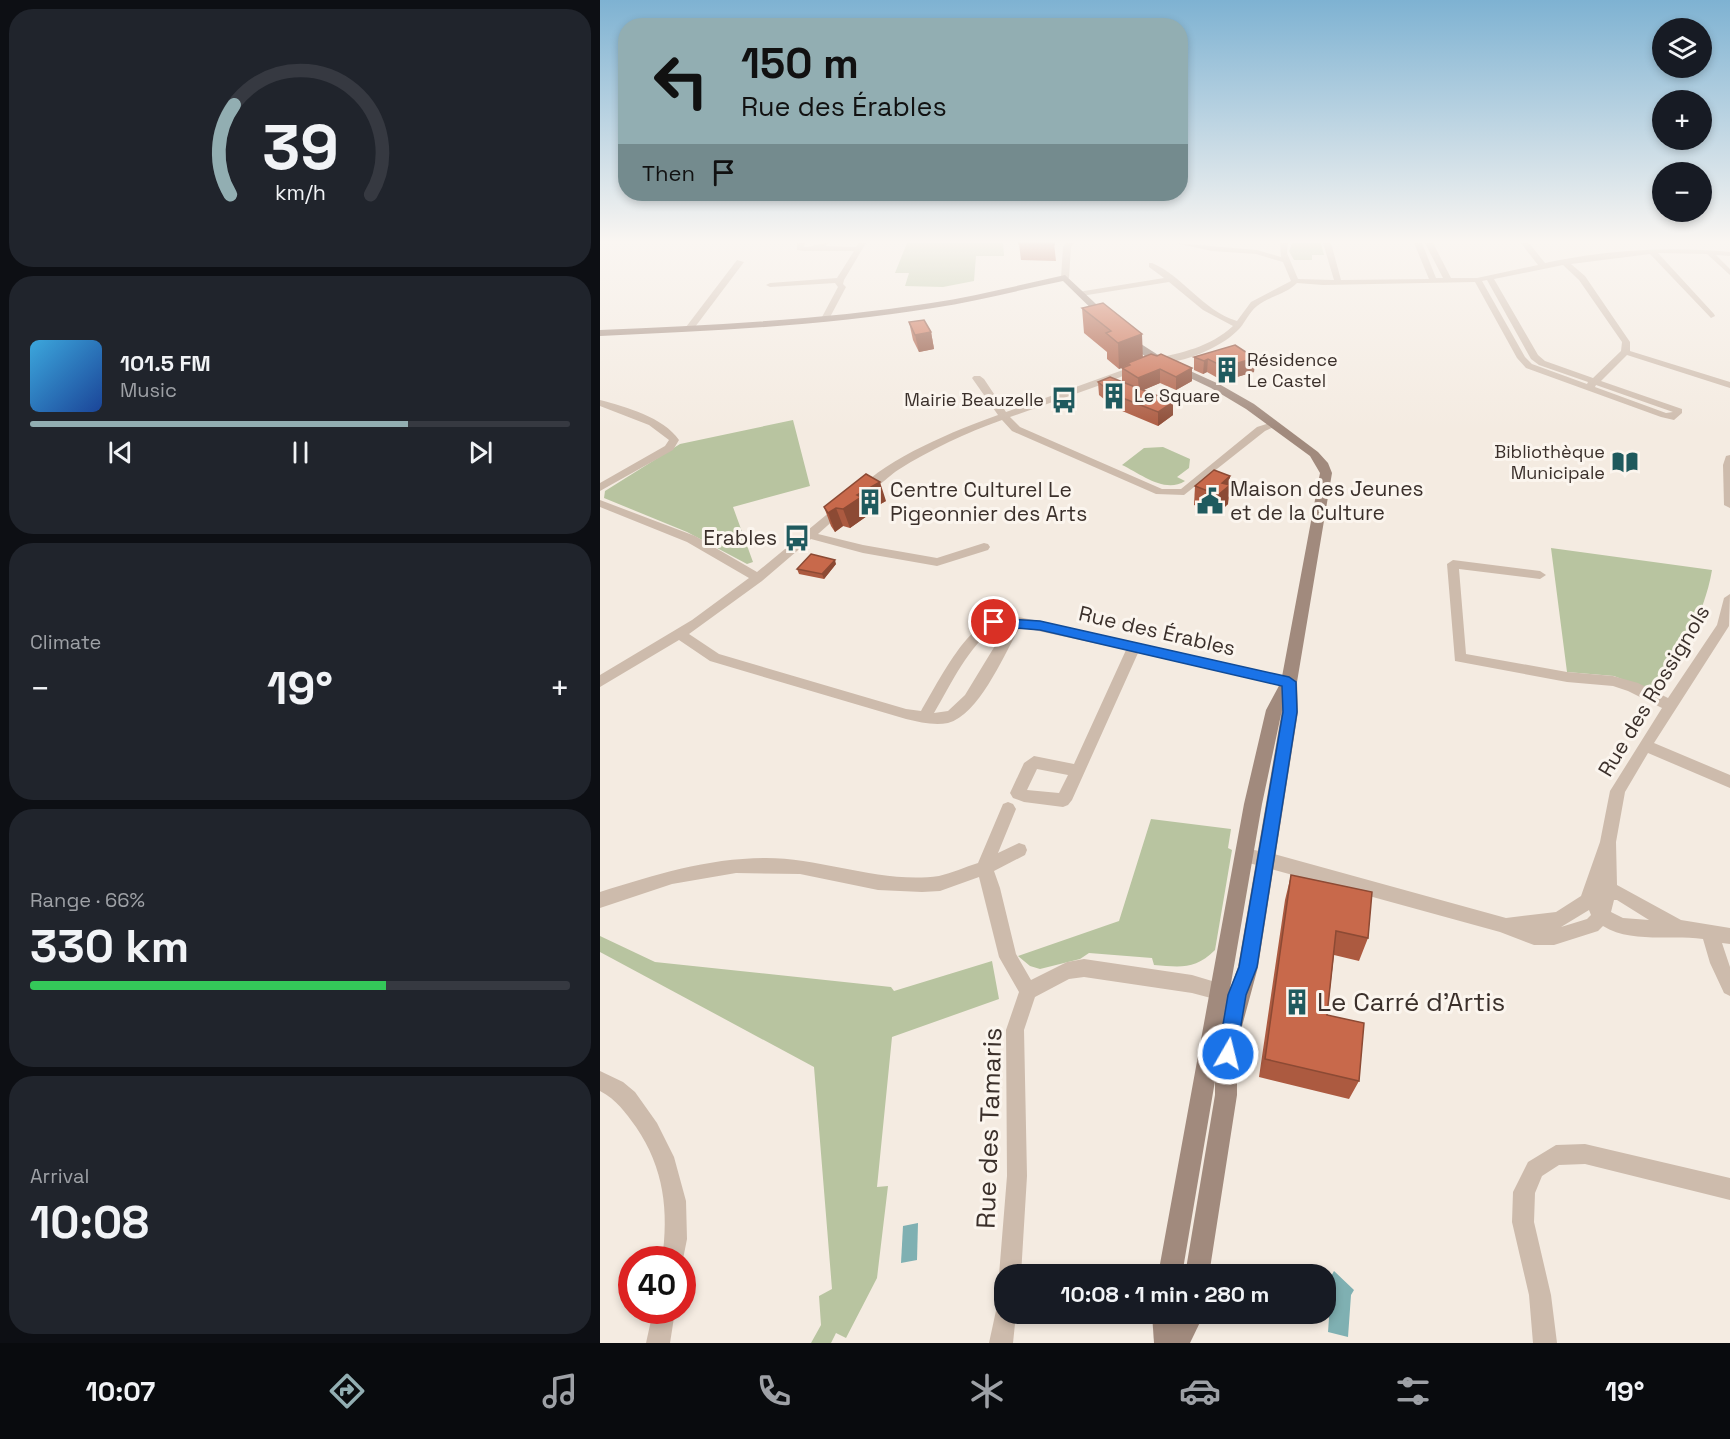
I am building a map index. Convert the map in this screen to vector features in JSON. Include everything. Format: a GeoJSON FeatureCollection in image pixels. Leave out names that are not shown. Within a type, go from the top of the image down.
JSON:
{"type":"FeatureCollection","features":[{"type":"Feature","properties":{"kind":"street"},"geometry":{"type":"LineString","coordinates":[[688,330],[707,306]]}},
{"type":"Feature","properties":{"kind":"street"},"geometry":{"type":"LineString","coordinates":[[826,317],[832,306]]}},
{"type":"Feature","properties":{"kind":"street"},"geometry":{"type":"LineString","coordinates":[[600,333],[688,330],[925,306]]}},
{"type":"Feature","properties":{"kind":"street"},"geometry":{"type":"LineString","coordinates":[[1093,306],[1133,344],[1160,361],[1229,394],[1273,424],[1314,454],[1322,463],[1326,473],[1289,682],[1290,712],[1248,967],[1221,992],[1226,1095],[1199,1264]]}},
{"type":"Feature","properties":{"kind":"street"},"geometry":{"type":"LineString","coordinates":[[1204,306],[1218,318],[1239,325]]}},
{"type":"Feature","properties":{"kind":"street"},"geometry":{"type":"LineString","coordinates":[[600,682],[680,634],[758,578],[867,487],[903,462],[937,444],[1004,417],[1160,361],[1179,357],[1217,341],[1239,325],[1253,306]]}},
{"type":"Feature","properties":{"kind":"street"},"geometry":{"type":"LineString","coordinates":[[1492,306],[1524,362],[1536,370],[1591,385],[1679,411],[1674,417],[1664,415],[1591,385],[1542,363],[1534,357],[1506,306]]}},
{"type":"Feature","properties":{"kind":"street"},"geometry":{"type":"LineString","coordinates":[[1591,385],[1625,352],[1626,342],[1600,306]]}},
{"type":"Feature","properties":{"kind":"street"},"geometry":{"type":"LineString","coordinates":[[1702,306],[1711,316]]}},
{"type":"Feature","properties":{"kind":"street"},"geometry":{"type":"LineString","coordinates":[[1501,320],[1514,320]]}},
{"type":"Feature","properties":{"kind":"street"},"geometry":{"type":"LineString","coordinates":[[1625,352],[1730,385]]}},
{"type":"Feature","properties":{"kind":"street"},"geometry":{"type":"LineString","coordinates":[[977,378],[1004,417],[1016,429],[1109,471],[1131,478],[1144,486],[1172,493],[1184,492],[1262,429],[1273,424]]}},
{"type":"Feature","properties":{"kind":"street"},"geometry":{"type":"LineString","coordinates":[[600,402],[662,428],[672,434],[674,440],[669,448],[600,488]]}},
{"type":"Feature","properties":{"kind":"street"},"geometry":{"type":"LineString","coordinates":[[1730,458],[1728,465],[1730,505]]}},
{"type":"Feature","properties":{"kind":"street"},"geometry":{"type":"LineString","coordinates":[[600,503],[691,539],[758,578]]}},
{"type":"Feature","properties":{"kind":"street"},"geometry":{"type":"LineString","coordinates":[[808,536],[863,549],[937,562],[984,547]]}},
{"type":"Feature","properties":{"kind":"street"},"geometry":{"type":"LineString","coordinates":[[1540,575],[1453,564],[1460,658],[1567,677],[1613,681],[1633,687],[1671,706]]}},
{"type":"Feature","properties":{"kind":"street","name":"Rue des Rossignols"},"geometry":{"type":"LineString","coordinates":[[1589,898],[1608,842],[1618,791],[1645,745],[1723,626],[1730,598]]}},
{"type":"Feature","properties":{"kind":"street","name":"Rue des Érables"},"geometry":{"type":"LineString","coordinates":[[924,718],[978,634],[994,622],[1016,622],[1289,682]]}},
{"type":"Feature","properties":{"kind":"street"},"geometry":{"type":"LineString","coordinates":[[680,634],[694,641],[706,654],[715,658],[924,718],[952,716],[967,704],[1016,622]]}},
{"type":"Feature","properties":{"kind":"street"},"geometry":{"type":"LineString","coordinates":[[1077,771],[1134,647]]}},
{"type":"Feature","properties":{"kind":"street"},"geometry":{"type":"LineString","coordinates":[[1172,1264],[1244,855],[1274,710],[1289,682]]}},
{"type":"Feature","properties":{"kind":"street"},"geometry":{"type":"LineString","coordinates":[[1645,745],[1730,782]]}},
{"type":"Feature","properties":{"kind":"street"},"geometry":{"type":"LineString","coordinates":[[1008,809],[984,868],[992,888],[1008,957],[1028,991],[1067,971],[1084,968],[1192,984],[1221,992]]}},
{"type":"Feature","properties":{"kind":"street","name":"Rue des Rossignols"},"geometry":{"type":"LineString","coordinates":[[1601,916],[1609,891],[1608,842]]}},
{"type":"Feature","properties":{"kind":"street"},"geometry":{"type":"LineString","coordinates":[[600,900],[672,877],[736,866],[800,867],[878,882],[940,883],[984,868],[1019,850]]}},
{"type":"Feature","properties":{"kind":"street"},"geometry":{"type":"LineString","coordinates":[[1244,855],[1266,859],[1500,924],[1534,937],[1554,938],[1592,925],[1601,916]]}},
{"type":"Feature","properties":{"kind":"street"},"geometry":{"type":"LineString","coordinates":[[1500,924],[1534,924],[1558,920],[1575,911],[1589,898],[1609,891],[1619,893],[1679,928]]}},
{"type":"Feature","properties":{"kind":"street"},"geometry":{"type":"LineString","coordinates":[[1589,898],[1601,916],[1621,925],[1679,928],[1730,936]]}},
{"type":"Feature","properties":{"kind":"street"},"geometry":{"type":"LineString","coordinates":[[1710,933],[1719,963],[1730,987]]}},
{"type":"Feature","properties":{"kind":"street","name":"Rue des Tamaris"},"geometry":{"type":"LineString","coordinates":[[1011,1264],[1017,1176],[1015,1030],[1028,991]]}},
{"type":"Feature","properties":{"kind":"street"},"geometry":{"type":"LineString","coordinates":[[600,1081],[624,1095],[648,1125],[668,1161],[676,1197],[676,1246]]}},
{"type":"Feature","properties":{"kind":"street"},"geometry":{"type":"LineString","coordinates":[[1545,1343],[1540,1295],[1522,1222],[1524,1192],[1535,1169],[1556,1155],[1585,1155],[1730,1189]]}},
{"type":"Feature","properties":{"kind":"street"},"geometry":{"type":"LineString","coordinates":[[658,1343],[662,1324]]}},
{"type":"Feature","properties":{"kind":"street"},"geometry":{"type":"LineString","coordinates":[[1001,1343],[1004,1324]]}},
{"type":"Feature","properties":{"kind":"street"},"geometry":{"type":"LineString","coordinates":[[1166,1324],[1167,1343]]}},
{"type":"Feature","properties":{"kind":"street"},"geometry":{"type":"LineString","coordinates":[[1177,1343],[1186,1324]]}},
{"type":"Feature","properties":{"kind":"green space"},"geometry":{"type":"Polygon","coordinates":[[[793,420],[810,486],[733,507],[753,562],[747,564],[687,532],[604,498],[605,491],[680,444],[793,420]]]}},
{"type":"Feature","properties":{"kind":"green space"},"geometry":{"type":"Polygon","coordinates":[[[1163,447],[1190,459],[1189,468],[1177,477],[1185,481],[1169,485],[1161,484],[1122,465],[1144,448],[1163,447]]]}},
{"type":"Feature","properties":{"kind":"green space"},"geometry":{"type":"Polygon","coordinates":[[[1551,548],[1712,570],[1703,603],[1690,634],[1654,692],[1614,676],[1567,672],[1551,548]]]}},
{"type":"Feature","properties":{"kind":"green space"},"geometry":{"type":"Polygon","coordinates":[[[1151,819],[1231,829],[1228,848],[1232,850],[1215,950],[1201,961],[1187,966],[1154,965],[1152,958],[1089,953],[1080,959],[1040,969],[1030,966],[1018,956],[1119,921],[1151,819]]]}},
{"type":"Feature","properties":{"kind":"green space"},"geometry":{"type":"Polygon","coordinates":[[[600,936],[655,962],[891,987],[894,991],[992,961],[999,999],[892,1037],[877,1187],[888,1186],[877,1278],[846,1338],[836,1333],[831,1343],[811,1343],[821,1325],[819,1296],[832,1289],[814,1067],[600,952],[600,936]]]}},
{"type":"Feature","properties":{"kind":"water"},"geometry":{"type":"Polygon","coordinates":[[[918,1223],[917,1260],[901,1263],[903,1226],[918,1223]]]}},
{"type":"Feature","properties":{"kind":"water"},"geometry":{"type":"Polygon","coordinates":[[[1336,1273],[1354,1290],[1351,1295],[1348,1337],[1328,1332],[1329,1324],[1336,1324],[1336,1273]]]}},
{"type":"Feature","properties":{"kind":"building"},"geometry":{"type":"Polygon","coordinates":[[[1106,306],[1142,334],[1118,343],[1106,333],[1111,331],[1082,308],[1106,306]]]}},
{"type":"Feature","properties":{"kind":"building"},"geometry":{"type":"Polygon","coordinates":[[[924,320],[931,332],[915,335],[909,322],[924,320]]]}},
{"type":"Feature","properties":{"kind":"building"},"geometry":{"type":"Polygon","coordinates":[[[1235,345],[1255,358],[1224,367],[1208,359],[1204,361],[1194,357],[1235,345]]]}},
{"type":"Feature","properties":{"kind":"building"},"geometry":{"type":"Polygon","coordinates":[[[1151,354],[1157,356],[1161,354],[1192,368],[1176,377],[1160,369],[1138,378],[1122,368],[1130,365],[1128,363],[1151,354]]]}},
{"type":"Feature","properties":{"kind":"building"},"geometry":{"type":"Polygon","coordinates":[[[1110,377],[1173,402],[1158,412],[1115,395],[1098,382],[1110,377]]]}},
{"type":"Feature","properties":{"kind":"building"},"geometry":{"type":"Polygon","coordinates":[[[1214,470],[1230,476],[1222,483],[1230,485],[1218,495],[1195,486],[1214,470]]]}},
{"type":"Feature","properties":{"kind":"building"},"geometry":{"type":"Polygon","coordinates":[[[866,474],[880,482],[857,495],[861,497],[843,509],[836,508],[828,513],[824,507],[866,474]]]}},
{"type":"Feature","properties":{"kind":"building"},"geometry":{"type":"Polygon","coordinates":[[[811,554],[835,560],[822,574],[797,569],[811,554]]]}},
{"type":"Feature","properties":{"kind":"building","name":"Le Carré d'Artis"},"geometry":{"type":"Polygon","coordinates":[[[1291,875],[1372,892],[1368,938],[1336,931],[1327,1015],[1364,1023],[1359,1081],[1265,1059],[1291,875]]]}},
{"type":"Feature","properties":{"kind":"place","name":"Résidence Le Castel"},"geometry":{"type":"Point","coordinates":[1227,370]}},
{"type":"Feature","properties":{"kind":"place","name":"Le Square"},"geometry":{"type":"Point","coordinates":[1114,396]}},
{"type":"Feature","properties":{"kind":"place","name":"Mairie Beauzelle"},"geometry":{"type":"Point","coordinates":[1064,400]}},
{"type":"Feature","properties":{"kind":"place","name":"Bibliothèque Municipale"},"geometry":{"type":"Point","coordinates":[1625,462]}},
{"type":"Feature","properties":{"kind":"place","name":"Maison des Jeunes et de la Culture"},"geometry":{"type":"Point","coordinates":[1210,501]}},
{"type":"Feature","properties":{"kind":"place","name":"Centre Culturel Le Pigeonnier des Arts"},"geometry":{"type":"Point","coordinates":[870,502]}},
{"type":"Feature","properties":{"kind":"place","name":"Erables"},"geometry":{"type":"Point","coordinates":[797,538]}},
{"type":"Feature","properties":{"kind":"place","name":"Le Carré d'Artis"},"geometry":{"type":"Point","coordinates":[1297,1002]}},
{"type":"Feature","properties":{"kind":"route"},"geometry":{"type":"LineString","coordinates":[[994,622],[1016,622],[1040,626],[1289,682],[1290,712],[1266,859],[1248,967],[1237,995],[1228,1054]]}}]}
